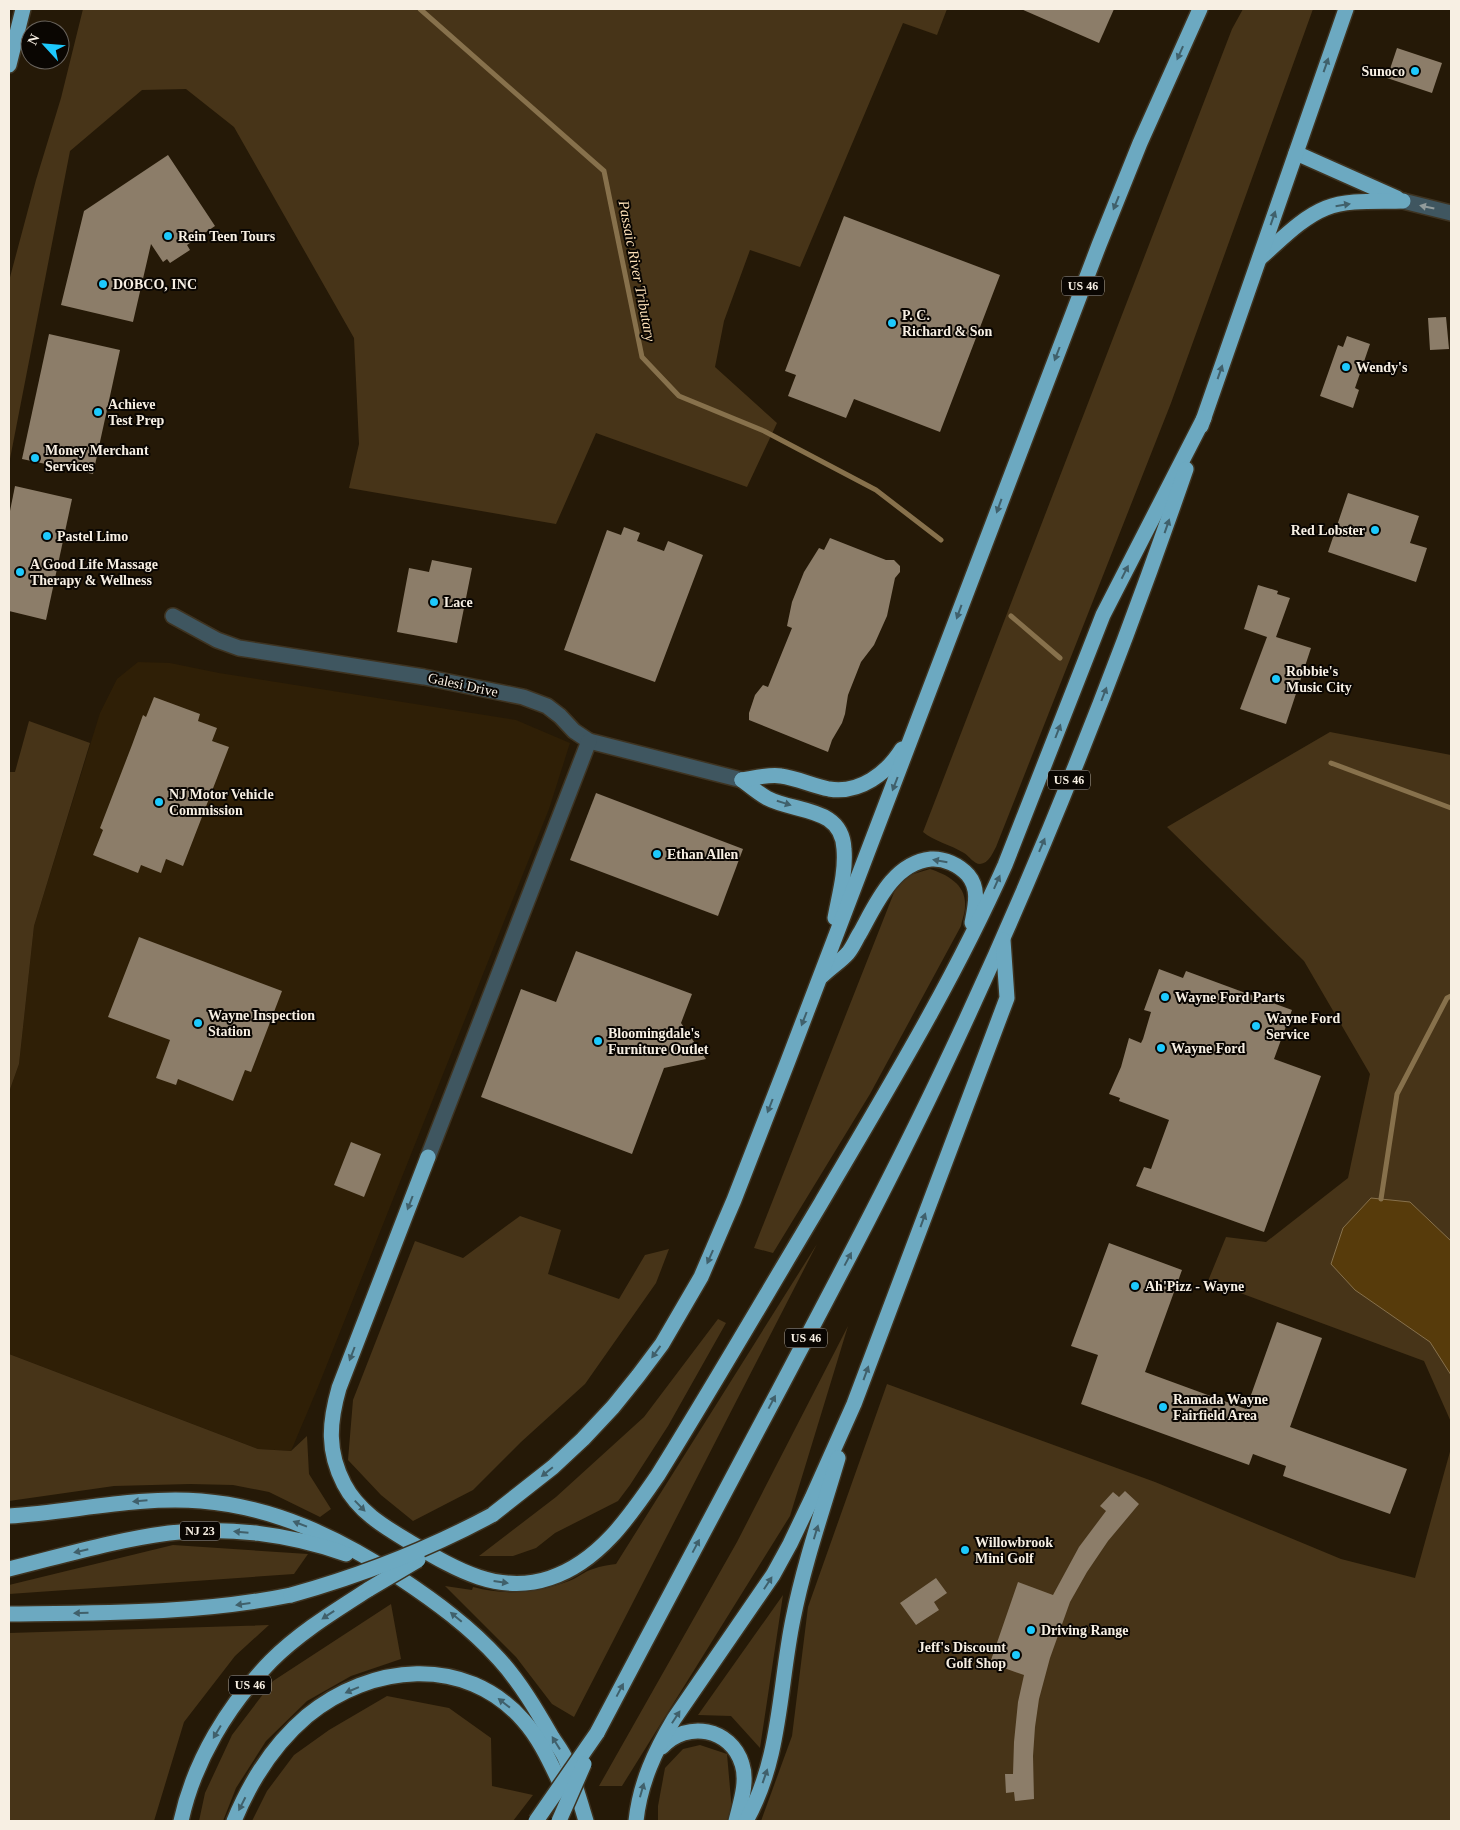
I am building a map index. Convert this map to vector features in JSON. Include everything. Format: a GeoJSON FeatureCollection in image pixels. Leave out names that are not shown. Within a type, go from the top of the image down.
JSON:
{"type":"FeatureCollection","features":[{"type":"Feature","properties":{"kind":"highway"},"geometry":{"type":"LineString","coordinates":[[9,65],[23,9]]}},
{"type":"Feature","properties":{"kind":"highway","name":"US 46"},"geometry":{"type":"LineString","coordinates":[[180,1821],[197,1772],[211,1742],[228,1714],[272,1661],[296,1639],[326,1616],[492,1514],[553,1466],[589,1433],[638,1376],[662,1344],[682,1311],[701,1277],[734,1200],[918,722],[1006,484],[1099,246],[1140,143],[1200,9]]}},
{"type":"Feature","properties":{"kind":"highway","name":"US 46"},"geometry":{"type":"LineString","coordinates":[[559,1821],[597,1733],[860,1235],[937,1082],[1003,938],[1081,753],[1132,622],[1346,9]]}},
{"type":"Feature","properties":{"kind":"highway"},"geometry":{"type":"LineString","coordinates":[[1296,153],[1404,201]]}},
{"type":"Feature","properties":{"kind":"highway"},"geometry":{"type":"LineString","coordinates":[[1260,259],[1303,222],[1325,208],[1355,203],[1404,201]]}},
{"type":"Feature","properties":{"kind":"highway"},"geometry":{"type":"LineString","coordinates":[[428,1157],[332,1410],[330,1431],[337,1468],[354,1500],[367,1513],[381,1524],[451,1567],[489,1580],[508,1583],[529,1583],[550,1578],[576,1565],[608,1540],[625,1521],[658,1475],[892,1082],[932,1011],[988,904],[1103,615],[1204,418]]}},
{"type":"Feature","properties":{"kind":"highway"},"geometry":{"type":"LineString","coordinates":[[742,780],[779,776],[829,789],[853,788],[876,778],[887,769],[898,756],[918,722]]}},
{"type":"Feature","properties":{"kind":"highway"},"geometry":{"type":"LineString","coordinates":[[742,780],[768,799],[825,817],[836,825],[842,835],[844,862],[831,946]]}},
{"type":"Feature","properties":{"kind":"highway"},"geometry":{"type":"LineString","coordinates":[[820,978],[849,952],[884,892],[898,874],[910,865],[922,860],[936,859],[948,862],[960,867],[970,877],[975,890],[976,903],[967,941]]}},
{"type":"Feature","properties":{"kind":"highway"},"geometry":{"type":"LineString","coordinates":[[636,1821],[641,1791],[652,1760],[674,1719],[773,1575],[790,1544],[854,1404],[1007,998],[1003,938]]}},
{"type":"Feature","properties":{"kind":"highway"},"geometry":{"type":"LineString","coordinates":[[746,1821],[759,1793],[775,1742],[787,1651],[800,1586],[854,1404]]}},
{"type":"Feature","properties":{"kind":"highway"},"geometry":{"type":"LineString","coordinates":[[9,1516],[141,1501],[172,1500],[231,1504],[261,1511],[314,1529],[389,1571]]}},
{"type":"Feature","properties":{"kind":"highway"},"geometry":{"type":"LineString","coordinates":[[9,1614],[174,1611],[251,1603],[291,1595],[373,1570],[455,1534],[492,1514]]}},
{"type":"Feature","properties":{"kind":"highway","name":"NJ 23"},"geometry":{"type":"LineString","coordinates":[[9,1569],[144,1537],[180,1532],[227,1531],[282,1537],[308,1543],[334,1550],[389,1571],[449,1611],[500,1660],[537,1711],[565,1758],[586,1821]]}},
{"type":"Feature","properties":{"kind":"highway"},"geometry":{"type":"LineString","coordinates":[[234,1821],[248,1792],[270,1756],[308,1716],[329,1701],[350,1690],[395,1675],[416,1673],[454,1677],[472,1683],[488,1691],[516,1713],[538,1738],[578,1821]]}},
{"type":"Feature","properties":{"kind":"highway"},"geometry":{"type":"LineString","coordinates":[[652,1760],[663,1745],[683,1732],[707,1731],[720,1736],[731,1744],[743,1766],[744,1778],[736,1821]]}},
{"type":"Feature","properties":{"kind":"highway"},"geometry":{"type":"LineString","coordinates":[[536,1821],[597,1733]]}},
{"type":"Feature","properties":{"kind":"street"},"geometry":{"type":"LineString","coordinates":[[1404,201],[1451,212]]}},
{"type":"Feature","properties":{"kind":"street","name":"Galesi Drive"},"geometry":{"type":"LineString","coordinates":[[173,616],[217,640],[239,648],[424,677],[524,697],[548,706],[574,731],[589,741],[742,780]]}},
{"type":"Feature","properties":{"kind":"street"},"geometry":{"type":"LineString","coordinates":[[428,1157],[589,741]]}},
{"type":"Feature","properties":{"kind":"shaded area"},"geometry":{"type":"Polygon","coordinates":[[[83,9],[947,9],[937,35],[903,23],[800,267],[750,250],[724,321],[715,367],[777,423],[747,487],[596,433],[556,524],[349,488],[359,444],[354,338],[234,127],[186,89],[142,90],[70,151],[9,464],[9,281],[36,180],[68,70],[70,70],[70,62],[83,9]]]}},
{"type":"Feature","properties":{"kind":"shaded area"},"geometry":{"type":"Polygon","coordinates":[[[1243,9],[1313,9],[1171,403],[996,847],[988,860],[978,864],[964,853],[923,832],[1232,29],[1243,9]]]}},
{"type":"Feature","properties":{"kind":"shaded area"},"geometry":{"type":"Polygon","coordinates":[[[138,662],[170,663],[219,673],[516,720],[570,743],[549,809],[291,1451],[258,1449],[9,1354],[9,1092],[19,1064],[34,926],[100,713],[117,679],[138,662]]]}},
{"type":"Feature","properties":{"kind":"shaded area"},"geometry":{"type":"Polygon","coordinates":[[[29,721],[90,743],[34,926],[19,1064],[9,1092],[9,772],[15,772],[29,721]]]}},
{"type":"Feature","properties":{"kind":"shaded area"},"geometry":{"type":"Polygon","coordinates":[[[1330,732],[1451,755],[1451,1422],[1424,1361],[1208,1281],[1226,1237],[1266,1242],[1348,1178],[1370,1074],[1304,961],[1167,827],[1330,732]]]}},
{"type":"Feature","properties":{"kind":"shaded area"},"geometry":{"type":"Polygon","coordinates":[[[930,869],[950,878],[960,887],[965,899],[961,926],[870,1094],[773,1253],[754,1248],[895,890],[907,876],[930,869]]]}},
{"type":"Feature","properties":{"kind":"shaded area"},"geometry":{"type":"Polygon","coordinates":[[[1371,1198],[1410,1202],[1451,1241],[1451,1375],[1430,1342],[1355,1290],[1331,1264],[1343,1228],[1371,1198]]]}},
{"type":"Feature","properties":{"kind":"shaded area"},"geometry":{"type":"Polygon","coordinates":[[[520,1216],[561,1230],[548,1274],[619,1299],[645,1255],[669,1249],[656,1283],[585,1384],[521,1442],[473,1490],[413,1521],[381,1495],[348,1460],[353,1400],[415,1241],[463,1258],[520,1216]]]}},
{"type":"Feature","properties":{"kind":"shaded area"},"geometry":{"type":"Polygon","coordinates":[[[817,1244],[574,1717],[552,1704],[516,1657],[445,1586],[472,1590],[473,1587],[497,1592],[533,1591],[569,1581],[596,1568],[616,1564],[817,1244]]]}},
{"type":"Feature","properties":{"kind":"shaded area"},"geometry":{"type":"Polygon","coordinates":[[[718,1319],[726,1323],[668,1426],[618,1501],[555,1533],[536,1548],[513,1556],[479,1556],[556,1497],[644,1417],[718,1319]]]}},
{"type":"Feature","properties":{"kind":"shaded area"},"geometry":{"type":"Polygon","coordinates":[[[848,1326],[790,1516],[622,1786],[599,1786],[737,1542],[848,1326]]]}},
{"type":"Feature","properties":{"kind":"shaded area"},"geometry":{"type":"Polygon","coordinates":[[[9,1354],[258,1449],[291,1451],[307,1436],[309,1474],[331,1509],[320,1517],[269,1492],[233,1485],[114,1486],[9,1501],[9,1354]]]}},
{"type":"Feature","properties":{"kind":"shaded area"},"geometry":{"type":"Polygon","coordinates":[[[887,1384],[1155,1482],[1341,1559],[1415,1578],[1451,1448],[1451,1821],[761,1821],[792,1736],[808,1607],[887,1384]]]}},
{"type":"Feature","properties":{"kind":"shaded area"},"geometry":{"type":"Polygon","coordinates":[[[173,1545],[308,1554],[294,1574],[9,1594],[9,1585],[173,1545]]]}},
{"type":"Feature","properties":{"kind":"shaded area"},"geometry":{"type":"Polygon","coordinates":[[[783,1595],[760,1748],[731,1716],[698,1715],[783,1595]]]}},
{"type":"Feature","properties":{"kind":"shaded area"},"geometry":{"type":"Polygon","coordinates":[[[391,1604],[401,1659],[351,1676],[307,1701],[266,1741],[236,1788],[223,1821],[199,1821],[205,1793],[232,1735],[273,1681],[391,1604]]]}},
{"type":"Feature","properties":{"kind":"shaded area"},"geometry":{"type":"Polygon","coordinates":[[[269,1625],[235,1656],[184,1722],[154,1821],[9,1821],[9,1633],[269,1625]]]}},
{"type":"Feature","properties":{"kind":"shaded area"},"geometry":{"type":"Polygon","coordinates":[[[387,1696],[449,1708],[491,1738],[492,1786],[533,1795],[513,1821],[252,1821],[267,1791],[294,1755],[329,1730],[387,1696]]]}},
{"type":"Feature","properties":{"kind":"shaded area"},"geometry":{"type":"Polygon","coordinates":[[[700,1745],[727,1754],[732,1811],[728,1821],[658,1821],[658,1806],[665,1768],[683,1749],[700,1745]]]}},
{"type":"Feature","properties":{"kind":"building"},"geometry":{"type":"Polygon","coordinates":[[[1021,9],[1114,9],[1099,43],[1021,9]]]}},
{"type":"Feature","properties":{"kind":"building","name":"Sunoco"},"geometry":{"type":"Polygon","coordinates":[[[1397,48],[1442,63],[1432,93],[1387,78],[1397,48]]]}},
{"type":"Feature","properties":{"kind":"building"},"geometry":{"type":"Polygon","coordinates":[[[168,155],[215,226],[187,245],[190,250],[170,263],[167,259],[163,262],[151,244],[133,322],[61,305],[84,211],[168,155]]]}},
{"type":"Feature","properties":{"kind":"building","name":"P. C. Richard & Son"},"geometry":{"type":"Polygon","coordinates":[[[844,216],[1000,275],[940,432],[854,399],[846,418],[788,396],[796,375],[785,371],[844,216]]]}},
{"type":"Feature","properties":{"kind":"building"},"geometry":{"type":"Polygon","coordinates":[[[1446,317],[1449,349],[1430,350],[1428,318],[1446,317]]]}},
{"type":"Feature","properties":{"kind":"building"},"geometry":{"type":"Polygon","coordinates":[[[49,334],[120,350],[93,474],[22,459],[49,334]]]}},
{"type":"Feature","properties":{"kind":"building","name":"Wendy's"},"geometry":{"type":"Polygon","coordinates":[[[1347,336],[1370,344],[1355,388],[1359,390],[1353,408],[1320,396],[1338,345],[1343,347],[1347,336]]]}},
{"type":"Feature","properties":{"kind":"building"},"geometry":{"type":"Polygon","coordinates":[[[15,486],[72,499],[46,620],[9,611],[9,516],[15,486]]]}},
{"type":"Feature","properties":{"kind":"building","name":"Red Lobster"},"geometry":{"type":"Polygon","coordinates":[[[1348,493],[1419,516],[1410,543],[1427,548],[1416,582],[1328,552],[1348,493]]]}},
{"type":"Feature","properties":{"kind":"building"},"geometry":{"type":"Polygon","coordinates":[[[624,527],[640,533],[637,541],[664,551],[668,541],[703,555],[655,682],[564,650],[607,530],[621,535],[624,527]]]}},
{"type":"Feature","properties":{"kind":"building"},"geometry":{"type":"Polygon","coordinates":[[[830,538],[886,560],[894,560],[900,566],[900,572],[895,578],[887,616],[874,645],[861,662],[848,695],[842,723],[832,740],[828,752],[749,720],[749,713],[755,695],[763,685],[768,687],[792,628],[787,626],[792,602],[804,572],[819,548],[824,550],[830,538]]]}},
{"type":"Feature","properties":{"kind":"building","name":"Lace"},"geometry":{"type":"Polygon","coordinates":[[[432,560],[472,568],[457,643],[397,632],[409,568],[429,572],[432,560]]]}},
{"type":"Feature","properties":{"kind":"building","name":"Robbie's Music City"},"geometry":{"type":"Polygon","coordinates":[[[1258,585],[1278,591],[1277,594],[1290,598],[1276,637],[1311,648],[1286,724],[1240,709],[1267,637],[1244,629],[1258,585]]]}},
{"type":"Feature","properties":{"kind":"building","name":"NJ Motor Vehicle Commission"},"geometry":{"type":"Polygon","coordinates":[[[154,697],[200,714],[198,721],[217,728],[212,741],[229,747],[183,866],[166,859],[161,873],[141,865],[138,873],[93,855],[103,830],[100,828],[143,715],[146,717],[154,697]]]}},
{"type":"Feature","properties":{"kind":"building","name":"Ethan Allen"},"geometry":{"type":"Polygon","coordinates":[[[596,793],[743,849],[718,916],[570,860],[596,793]]]}},
{"type":"Feature","properties":{"kind":"building","name":"Wayne Inspection Station"},"geometry":{"type":"Polygon","coordinates":[[[139,937],[282,991],[251,1072],[245,1070],[233,1101],[178,1079],[176,1085],[156,1078],[170,1040],[108,1017],[139,937]]]}},
{"type":"Feature","properties":{"kind":"building","name":"Bloomingdale's Furniture Outlet"},"geometry":{"type":"Polygon","coordinates":[[[576,951],[692,994],[681,1023],[706,1059],[664,1068],[632,1154],[481,1097],[521,989],[556,1002],[576,951]]]}},
{"type":"Feature","properties":{"kind":"building"},"geometry":{"type":"Polygon","coordinates":[[[1159,969],[1183,978],[1186,971],[1292,1010],[1274,1059],[1321,1076],[1264,1232],[1136,1186],[1144,1167],[1151,1169],[1169,1120],[1119,1101],[1120,1098],[1109,1094],[1121,1067],[1129,1038],[1141,1043],[1143,1039],[1151,1012],[1144,1010],[1159,969]]]}},
{"type":"Feature","properties":{"kind":"building"},"geometry":{"type":"Polygon","coordinates":[[[351,1142],[381,1154],[364,1197],[334,1185],[351,1142]]]}},
{"type":"Feature","properties":{"kind":"building","name":"Ramada Wayne Fairfield Area"},"geometry":{"type":"Polygon","coordinates":[[[1109,1243],[1182,1270],[1145,1372],[1246,1409],[1277,1322],[1322,1338],[1290,1427],[1407,1469],[1390,1514],[1283,1476],[1286,1466],[1253,1454],[1249,1465],[1081,1404],[1098,1355],[1071,1346],[1109,1243]]]}},
{"type":"Feature","properties":{"kind":"building","name":"Driving Range"},"geometry":{"type":"Polygon","coordinates":[[[1125,1491],[1139,1504],[1108,1541],[1070,1602],[1050,1658],[1039,1699],[1033,1756],[1034,1799],[1015,1801],[1014,1792],[1006,1793],[1005,1774],[1013,1774],[1018,1702],[1024,1675],[990,1663],[1018,1582],[1053,1595],[1079,1547],[1106,1511],[1100,1506],[1113,1492],[1119,1497],[1125,1491]]]}},
{"type":"Feature","properties":{"kind":"building"},"geometry":{"type":"Polygon","coordinates":[[[936,1578],[947,1593],[934,1602],[939,1610],[916,1625],[900,1603],[936,1578]]]}},
{"type":"Feature","properties":{"kind":"waterway","name":"Passaic River Tributary"},"geometry":{"type":"LineString","coordinates":[[420,9],[604,171],[642,357],[679,396],[764,431],[876,490],[941,540]]}},
{"type":"Feature","properties":{"kind":"waterway","name":"Passaic River Tributary"},"geometry":{"type":"LineString","coordinates":[[1011,616],[1060,658]]}},
{"type":"Feature","properties":{"kind":"waterway","name":"Passaic River Tributary"},"geometry":{"type":"LineString","coordinates":[[1331,763],[1451,808]]}},
{"type":"Feature","properties":{"kind":"waterway","name":"Passaic River Tributary"},"geometry":{"type":"LineString","coordinates":[[1381,1199],[1397,1094],[1447,998],[1451,996]]}},
{"type":"Feature","properties":{"kind":"place","name":"Sunoco"},"geometry":{"type":"Point","coordinates":[1415,71]}},
{"type":"Feature","properties":{"kind":"place","name":"Rein Teen Tours"},"geometry":{"type":"Point","coordinates":[168,236]}},
{"type":"Feature","properties":{"kind":"place","name":"DOBCO, INC"},"geometry":{"type":"Point","coordinates":[103,284]}},
{"type":"Feature","properties":{"kind":"place","name":"P. C. Richard & Son"},"geometry":{"type":"Point","coordinates":[892,323]}},
{"type":"Feature","properties":{"kind":"place","name":"Wendy's"},"geometry":{"type":"Point","coordinates":[1346,367]}},
{"type":"Feature","properties":{"kind":"place","name":"Achieve Test Prep"},"geometry":{"type":"Point","coordinates":[98,412]}},
{"type":"Feature","properties":{"kind":"place","name":"Money Merchant Services"},"geometry":{"type":"Point","coordinates":[35,458]}},
{"type":"Feature","properties":{"kind":"place","name":"Red Lobster"},"geometry":{"type":"Point","coordinates":[1375,530]}},
{"type":"Feature","properties":{"kind":"place","name":"Pastel Limo"},"geometry":{"type":"Point","coordinates":[47,536]}},
{"type":"Feature","properties":{"kind":"place","name":"A Good Life Massage Therapy & Wellness"},"geometry":{"type":"Point","coordinates":[20,572]}},
{"type":"Feature","properties":{"kind":"place","name":"Lace"},"geometry":{"type":"Point","coordinates":[434,602]}},
{"type":"Feature","properties":{"kind":"place","name":"Robbie's Music City"},"geometry":{"type":"Point","coordinates":[1276,679]}},
{"type":"Feature","properties":{"kind":"place","name":"NJ Motor Vehicle Commission"},"geometry":{"type":"Point","coordinates":[159,802]}},
{"type":"Feature","properties":{"kind":"place","name":"Ethan Allen"},"geometry":{"type":"Point","coordinates":[657,854]}},
{"type":"Feature","properties":{"kind":"place","name":"Wayne Ford Parts"},"geometry":{"type":"Point","coordinates":[1165,997]}},
{"type":"Feature","properties":{"kind":"place","name":"Wayne Inspection Station"},"geometry":{"type":"Point","coordinates":[198,1023]}},
{"type":"Feature","properties":{"kind":"place","name":"Wayne Ford Service"},"geometry":{"type":"Point","coordinates":[1256,1026]}},
{"type":"Feature","properties":{"kind":"place","name":"Bloomingdale's Furniture Outlet"},"geometry":{"type":"Point","coordinates":[598,1041]}},
{"type":"Feature","properties":{"kind":"place","name":"Wayne Ford"},"geometry":{"type":"Point","coordinates":[1161,1048]}},
{"type":"Feature","properties":{"kind":"place","name":"Ah'Pizz - Wayne"},"geometry":{"type":"Point","coordinates":[1135,1286]}},
{"type":"Feature","properties":{"kind":"place","name":"Ramada Wayne Fairfield Area"},"geometry":{"type":"Point","coordinates":[1163,1407]}},
{"type":"Feature","properties":{"kind":"place","name":"Willowbrook Mini Golf"},"geometry":{"type":"Point","coordinates":[965,1550]}},
{"type":"Feature","properties":{"kind":"place","name":"Driving Range"},"geometry":{"type":"Point","coordinates":[1031,1630]}},
{"type":"Feature","properties":{"kind":"place","name":"Jeff's Discount Golf Shop"},"geometry":{"type":"Point","coordinates":[1016,1655]}}]}
